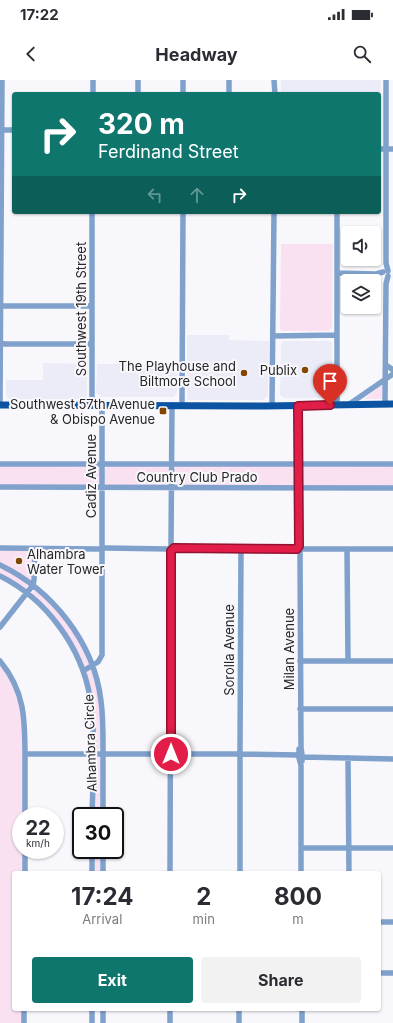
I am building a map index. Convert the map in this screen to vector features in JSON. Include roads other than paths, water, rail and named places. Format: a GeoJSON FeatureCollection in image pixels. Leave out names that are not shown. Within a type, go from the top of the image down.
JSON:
{"type":"FeatureCollection","features":[{"type":"Feature","properties":{"kind":"main road"},"geometry":{"type":"LineString","coordinates":[[0,405],[298,406],[389,404]]}},
{"type":"Feature","properties":{"kind":"street"},"geometry":{"type":"LineString","coordinates":[[92,80],[92,92]]}},
{"type":"Feature","properties":{"kind":"street"},"geometry":{"type":"LineString","coordinates":[[138,80],[138,92]]}},
{"type":"Feature","properties":{"kind":"street"},"geometry":{"type":"LineString","coordinates":[[183,80],[183,92]]}},
{"type":"Feature","properties":{"kind":"street"},"geometry":{"type":"LineString","coordinates":[[229,80],[229,92]]}},
{"type":"Feature","properties":{"kind":"street"},"geometry":{"type":"LineString","coordinates":[[274,80],[274,92]]}},
{"type":"Feature","properties":{"kind":"street"},"geometry":{"type":"LineString","coordinates":[[386,80],[386,379],[389,404]]}},
{"type":"Feature","properties":{"kind":"street"},"geometry":{"type":"LineString","coordinates":[[0,405],[1,83]]}},
{"type":"Feature","properties":{"kind":"street"},"geometry":{"type":"LineString","coordinates":[[1,130],[12,130]]}},
{"type":"Feature","properties":{"kind":"street"},"geometry":{"type":"LineString","coordinates":[[381,149],[393,149]]}},
{"type":"Feature","properties":{"kind":"street","name":"Southwest 19th Street"},"geometry":{"type":"LineString","coordinates":[[92,214],[92,405]]}},
{"type":"Feature","properties":{"kind":"street"},"geometry":{"type":"LineString","coordinates":[[182,405],[183,214]]}},
{"type":"Feature","properties":{"kind":"street"},"geometry":{"type":"LineString","coordinates":[[272,406],[274,214]]}},
{"type":"Feature","properties":{"kind":"street"},"geometry":{"type":"LineString","coordinates":[[337,214],[337,405]]}},
{"type":"Feature","properties":{"kind":"street"},"geometry":{"type":"LineString","coordinates":[[337,273],[387,273]]}},
{"type":"Feature","properties":{"kind":"street"},"geometry":{"type":"LineString","coordinates":[[1,306],[92,306]]}},
{"type":"Feature","properties":{"kind":"street"},"geometry":{"type":"LineString","coordinates":[[273,336],[337,335]]}},
{"type":"Feature","properties":{"kind":"street"},"geometry":{"type":"LineString","coordinates":[[0,343],[92,344]]}},
{"type":"Feature","properties":{"kind":"street"},"geometry":{"type":"LineString","coordinates":[[386,365],[393,370]]}},
{"type":"Feature","properties":{"kind":"street"},"geometry":{"type":"LineString","coordinates":[[347,405],[393,374]]}},
{"type":"Feature","properties":{"kind":"street","name":"Cadiz Avenue"},"geometry":{"type":"LineString","coordinates":[[83,671],[99,661],[102,655],[102,405]]}},
{"type":"Feature","properties":{"kind":"street"},"geometry":{"type":"LineString","coordinates":[[170,871],[172,405]]}},
{"type":"Feature","properties":{"kind":"street","name":"Milan Avenue"},"geometry":{"type":"LineString","coordinates":[[298,406],[301,871]]}},
{"type":"Feature","properties":{"kind":"street","name":"Country Club Prado"},"geometry":{"type":"LineString","coordinates":[[0,464],[393,464]]}},
{"type":"Feature","properties":{"kind":"street","name":"Country Club Prado"},"geometry":{"type":"LineString","coordinates":[[0,487],[393,488]]}},
{"type":"Feature","properties":{"kind":"street"},"geometry":{"type":"LineString","coordinates":[[0,548],[393,549]]}},
{"type":"Feature","properties":{"kind":"street","name":"Sorolla Avenue"},"geometry":{"type":"LineString","coordinates":[[240,871],[241,548]]}},
{"type":"Feature","properties":{"kind":"street"},"geometry":{"type":"LineString","coordinates":[[0,627],[33,585],[35,549]]}},
{"type":"Feature","properties":{"kind":"street"},"geometry":{"type":"LineString","coordinates":[[347,549],[348,661]]}},
{"type":"Feature","properties":{"kind":"street","name":"Alhambra Circle"},"geometry":{"type":"LineString","coordinates":[[0,565],[33,585],[50,599],[73,628],[84,647],[98,682],[101,701],[103,807]]}},
{"type":"Feature","properties":{"kind":"street","name":"Alhambra Circle"},"geometry":{"type":"LineString","coordinates":[[0,576],[27,593],[45,610],[58,625],[74,650],[83,671],[91,706],[93,754],[92,807]]}},
{"type":"Feature","properties":{"kind":"street"},"geometry":{"type":"LineString","coordinates":[[0,661],[14,682],[22,702],[25,721],[25,807]]}},
{"type":"Feature","properties":{"kind":"street"},"geometry":{"type":"LineString","coordinates":[[300,661],[393,661]]}},
{"type":"Feature","properties":{"kind":"street"},"geometry":{"type":"LineString","coordinates":[[300,710],[393,709]]}},
{"type":"Feature","properties":{"kind":"street"},"geometry":{"type":"LineString","coordinates":[[25,754],[240,754],[393,759]]}},
{"type":"Feature","properties":{"kind":"street"},"geometry":{"type":"LineString","coordinates":[[348,758],[349,871]]}},
{"type":"Feature","properties":{"kind":"street"},"geometry":{"type":"LineString","coordinates":[[301,848],[393,848]]}},
{"type":"Feature","properties":{"kind":"street"},"geometry":{"type":"LineString","coordinates":[[25,859],[25,871]]}},
{"type":"Feature","properties":{"kind":"street"},"geometry":{"type":"LineString","coordinates":[[92,859],[92,871]]}},
{"type":"Feature","properties":{"kind":"street"},"geometry":{"type":"LineString","coordinates":[[103,859],[103,871]]}},
{"type":"Feature","properties":{"kind":"street"},"geometry":{"type":"LineString","coordinates":[[381,922],[393,922]]}},
{"type":"Feature","properties":{"kind":"street"},"geometry":{"type":"LineString","coordinates":[[381,973],[393,973]]}},
{"type":"Feature","properties":{"kind":"street"},"geometry":{"type":"LineString","coordinates":[[24,1011],[24,1023]]}},
{"type":"Feature","properties":{"kind":"street"},"geometry":{"type":"LineString","coordinates":[[92,1011],[92,1023]]}},
{"type":"Feature","properties":{"kind":"street"},"geometry":{"type":"LineString","coordinates":[[103,1011],[103,1023]]}},
{"type":"Feature","properties":{"kind":"street"},"geometry":{"type":"LineString","coordinates":[[170,1011],[170,1023]]}},
{"type":"Feature","properties":{"kind":"street"},"geometry":{"type":"LineString","coordinates":[[239,1011],[239,1023]]}},
{"type":"Feature","properties":{"kind":"street"},"geometry":{"type":"LineString","coordinates":[[302,1011],[302,1023]]}},
{"type":"Feature","properties":{"kind":"place","name":"Publix"},"geometry":{"type":"Point","coordinates":[305,370]}},
{"type":"Feature","properties":{"kind":"place","name":"The Playhouse and Biltmore School"},"geometry":{"type":"Point","coordinates":[244,373]}},
{"type":"Feature","properties":{"kind":"place","name":"Southwest 57th Avenue & Obispo Avenue"},"geometry":{"type":"Point","coordinates":[163,411]}},
{"type":"Feature","properties":{"kind":"place","name":"Alhambra Water Tower"},"geometry":{"type":"Point","coordinates":[19,561]}}]}
